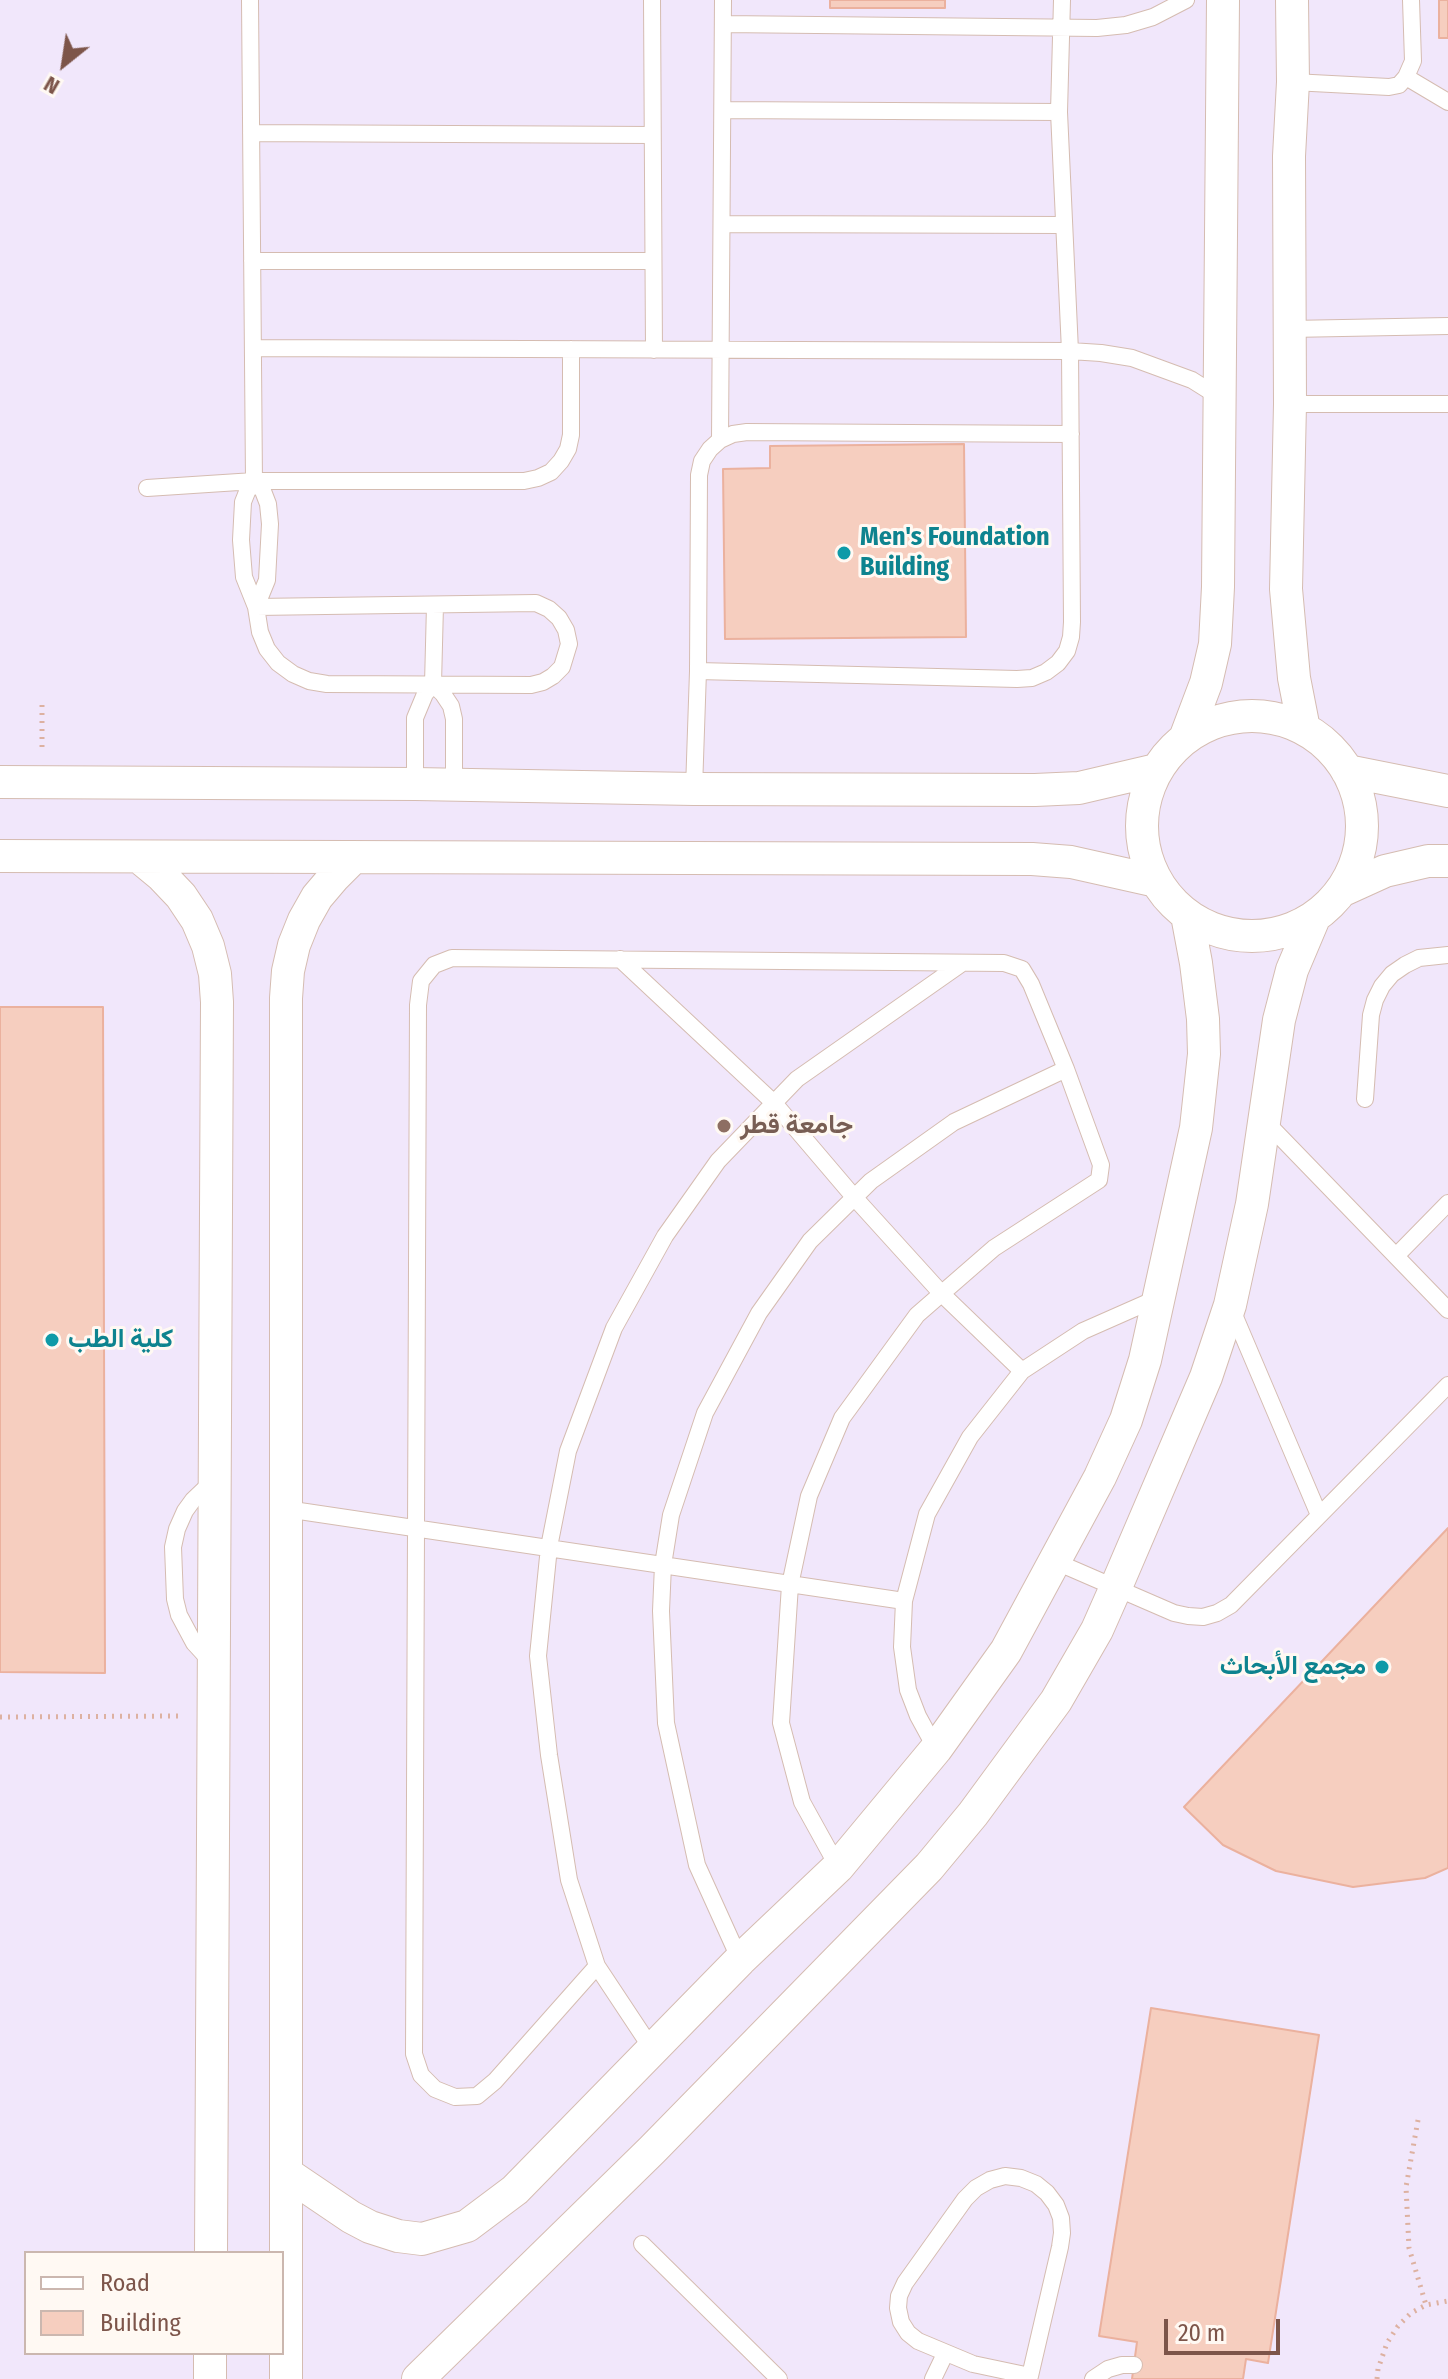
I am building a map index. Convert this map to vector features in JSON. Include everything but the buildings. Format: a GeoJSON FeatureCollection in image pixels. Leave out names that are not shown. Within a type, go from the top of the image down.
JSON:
{"type":"FeatureCollection","features":[{"type":"Feature","properties":{"kind":"street"},"geometry":{"type":"LineString","coordinates":[[1186,736],[1206,683],[1215,644],[1218,587],[1223,0]]}},
{"type":"Feature","properties":{"kind":"street"},"geometry":{"type":"LineString","coordinates":[[1292,0],[1286,589],[1292,664],[1304,729]]}},
{"type":"Feature","properties":{"kind":"street"},"geometry":{"type":"LineString","coordinates":[[1270,717],[1304,729],[1336,754],[1355,787],[1362,832],[1358,859],[1351,876],[1329,905],[1314,918],[1294,928],[1250,937],[1206,926],[1169,900],[1148,863],[1141,826],[1147,788],[1169,752],[1186,736],[1217,720],[1270,717]]}},
{"type":"Feature","properties":{"kind":"street"},"geometry":{"type":"LineString","coordinates":[[0,782],[694,789],[1079,788],[1156,770]]}},
{"type":"Feature","properties":{"kind":"street"},"geometry":{"type":"LineString","coordinates":[[1347,771],[1448,791]]}},
{"type":"Feature","properties":{"kind":"street"},"geometry":{"type":"LineString","coordinates":[[0,856],[1032,859],[1071,862],[1156,881]]}},
{"type":"Feature","properties":{"kind":"street"},"geometry":{"type":"LineString","coordinates":[[139,857],[171,886],[197,920],[215,974],[217,1002],[211,2251]]}},
{"type":"Feature","properties":{"kind":"street"},"geometry":{"type":"LineString","coordinates":[[286,2379],[286,998],[294,945],[304,920],[317,897],[353,858]]}},
{"type":"Feature","properties":{"kind":"street"},"geometry":{"type":"LineString","coordinates":[[1341,891],[1385,871],[1428,861],[1448,861]]}},
{"type":"Feature","properties":{"kind":"street"},"geometry":{"type":"LineString","coordinates":[[286,2173],[351,2217],[398,2236],[422,2239],[467,2226],[515,2190],[740,1960],[838,1867],[936,1749],[1006,1651],[1100,1477],[1126,1420],[1145,1360],[1196,1128],[1204,1054],[1203,1019],[1187,915]]}},
{"type":"Feature","properties":{"kind":"street"},"geometry":{"type":"LineString","coordinates":[[418,2379],[663,2139],[929,1867],[983,1801],[1056,1701],[1097,1630],[1116,1587],[1206,1377],[1230,1305],[1252,1204],[1279,1020],[1292,970],[1314,918]]}},
{"type":"Feature","properties":{"kind":"street"},"geometry":{"type":"LineString","coordinates":[[210,2355],[210,2379]]}},
{"type":"Feature","properties":{"kind":"lane"},"geometry":{"type":"LineString","coordinates":[[250,0],[254,481],[243,502],[241,540],[244,577],[267,649],[278,663],[293,674],[327,684],[531,685],[543,682],[562,667],[569,644],[559,618],[536,603],[256,607]]}},
{"type":"Feature","properties":{"kind":"lane"},"geometry":{"type":"LineString","coordinates":[[652,0],[654,350]]}},
{"type":"Feature","properties":{"kind":"lane"},"geometry":{"type":"LineString","coordinates":[[720,440],[723,0]]}},
{"type":"Feature","properties":{"kind":"lane"},"geometry":{"type":"LineString","coordinates":[[698,671],[1017,679],[1032,678],[1046,672],[1067,651],[1071,637],[1071,434],[1059,112],[1062,0]]}},
{"type":"Feature","properties":{"kind":"lane"},"geometry":{"type":"LineString","coordinates":[[723,24],[1097,28],[1126,25],[1153,17],[1186,0]]}},
{"type":"Feature","properties":{"kind":"lane"},"geometry":{"type":"LineString","coordinates":[[1293,82],[1399,85],[1413,61],[1411,0]]}},
{"type":"Feature","properties":{"kind":"lane"},"geometry":{"type":"LineString","coordinates":[[1406,77],[1448,102]]}},
{"type":"Feature","properties":{"kind":"lane"},"geometry":{"type":"LineString","coordinates":[[723,110],[1059,112]]}},
{"type":"Feature","properties":{"kind":"lane"},"geometry":{"type":"LineString","coordinates":[[251,133],[652,135]]}},
{"type":"Feature","properties":{"kind":"lane"},"geometry":{"type":"LineString","coordinates":[[722,224],[1063,225]]}},
{"type":"Feature","properties":{"kind":"lane"},"geometry":{"type":"LineString","coordinates":[[252,261],[653,261]]}},
{"type":"Feature","properties":{"kind":"lane"},"geometry":{"type":"LineString","coordinates":[[1290,329],[1448,326]]}},
{"type":"Feature","properties":{"kind":"lane"},"geometry":{"type":"LineString","coordinates":[[253,348],[1070,351],[1132,358],[1192,380],[1219,397]]}},
{"type":"Feature","properties":{"kind":"lane"},"geometry":{"type":"LineString","coordinates":[[147,488],[254,481],[524,481],[538,478],[551,472],[568,449],[571,435],[571,349]]}},
{"type":"Feature","properties":{"kind":"lane"},"geometry":{"type":"LineString","coordinates":[[1290,404],[1448,404]]}},
{"type":"Feature","properties":{"kind":"lane"},"geometry":{"type":"LineString","coordinates":[[694,789],[699,475],[702,461],[720,440],[747,432],[1071,434]]}},
{"type":"Feature","properties":{"kind":"lane"},"geometry":{"type":"LineString","coordinates":[[254,481],[263,491],[268,504],[270,524],[267,580],[256,607]]}},
{"type":"Feature","properties":{"kind":"lane"},"geometry":{"type":"LineString","coordinates":[[415,784],[415,718],[433,684],[435,605]]}},
{"type":"Feature","properties":{"kind":"lane"},"geometry":{"type":"LineString","coordinates":[[433,684],[451,706],[454,719],[454,785]]}},
{"type":"Feature","properties":{"kind":"lane"},"geometry":{"type":"LineString","coordinates":[[1365,1099],[1371,1015],[1382,986],[1392,974],[1419,958],[1448,955]]}},
{"type":"Feature","properties":{"kind":"lane"},"geometry":{"type":"LineString","coordinates":[[597,1966],[495,2081],[477,2096],[455,2097],[435,2089],[421,2075],[414,2054],[418,1021],[421,981],[434,965],[452,958],[1004,963],[1022,969],[1031,984],[1101,1165],[1099,1180],[994,1248],[917,1315],[842,1418],[809,1496],[790,1585],[781,1723],[802,1802],[838,1867]]}},
{"type":"Feature","properties":{"kind":"lane"},"geometry":{"type":"LineString","coordinates":[[620,959],[774,1103],[942,1294],[1022,1371]]}},
{"type":"Feature","properties":{"kind":"lane"},"geometry":{"type":"LineString","coordinates":[[652,2049],[597,1966],[569,1880],[549,1755],[538,1656],[549,1547],[568,1451],[614,1328],[665,1236],[718,1161],[797,1079],[962,964]]}},
{"type":"Feature","properties":{"kind":"lane"},"geometry":{"type":"LineString","coordinates":[[740,1960],[697,1865],[666,1723],[661,1611],[663,1565],[671,1515],[705,1413],[759,1313],[810,1241],[854,1197],[871,1181],[954,1122],[1066,1069]]}},
{"type":"Feature","properties":{"kind":"lane"},"geometry":{"type":"LineString","coordinates":[[1265,1121],[1448,1310]]}},
{"type":"Feature","properties":{"kind":"lane"},"geometry":{"type":"LineString","coordinates":[[1396,1256],[1448,1203]]}},
{"type":"Feature","properties":{"kind":"lane"},"geometry":{"type":"LineString","coordinates":[[936,1749],[908,1690],[902,1647],[904,1601],[927,1514],[970,1437],[1022,1371],[1083,1331],[1160,1296]]}},
{"type":"Feature","properties":{"kind":"lane"},"geometry":{"type":"LineString","coordinates":[[1230,1305],[1319,1515]]}},
{"type":"Feature","properties":{"kind":"lane"},"geometry":{"type":"LineString","coordinates":[[1054,1561],[1174,1613],[1203,1617],[1217,1613],[1231,1605],[1448,1385]]}},
{"type":"Feature","properties":{"kind":"lane"},"geometry":{"type":"LineString","coordinates":[[286,1509],[904,1601]]}},
{"type":"Feature","properties":{"kind":"lane"},"geometry":{"type":"LineString","coordinates":[[1005,2176],[1036,2184],[1056,2205],[1061,2218],[1062,2233],[1038,2377],[1001,2371],[945,2354],[918,2341],[901,2322],[898,2308],[905,2283],[976,2188],[1005,2176]]}},
{"type":"Feature","properties":{"kind":"lane"},"geometry":{"type":"LineString","coordinates":[[642,2244],[779,2379]]}},
{"type":"Feature","properties":{"kind":"lane"},"geometry":{"type":"LineString","coordinates":[[933,2379],[945,2354]]}},
{"type":"Feature","properties":{"kind":"lane"},"geometry":{"type":"LineString","coordinates":[[1093,2379],[1108,2369],[1134,2365]]}},
{"type":"Feature","properties":{"kind":"path"},"geometry":{"type":"LineString","coordinates":[[0,1717],[215,1716]]}},
{"type":"Feature","properties":{"kind":"path"},"geometry":{"type":"LineString","coordinates":[[1418,2120],[1406,2187],[1409,2248],[1426,2305]]}},
{"type":"Feature","properties":{"kind":"path"},"geometry":{"type":"LineString","coordinates":[[1377,2379],[1387,2343],[1398,2326],[1411,2313],[1426,2305],[1448,2301]]}},
{"type":"Feature","properties":{"kind":"shaded area","name":"جامعة قطر"},"geometry":{"type":"Polygon","coordinates":[[[0,0],[1448,0],[1448,2379],[0,2379],[0,0]]]}},
{"type":"Feature","properties":{"kind":"place","name":"Men's Foundation Building"},"geometry":{"type":"Point","coordinates":[844,553]}},
{"type":"Feature","properties":{"kind":"place","name":"جامعة قطر"},"geometry":{"type":"Point","coordinates":[724,1126]}},
{"type":"Feature","properties":{"kind":"place","name":"كلية الطب"},"geometry":{"type":"Point","coordinates":[52,1340]}},
{"type":"Feature","properties":{"kind":"place","name":"مجمع الأبحاث"},"geometry":{"type":"Point","coordinates":[1382,1667]}}]}
